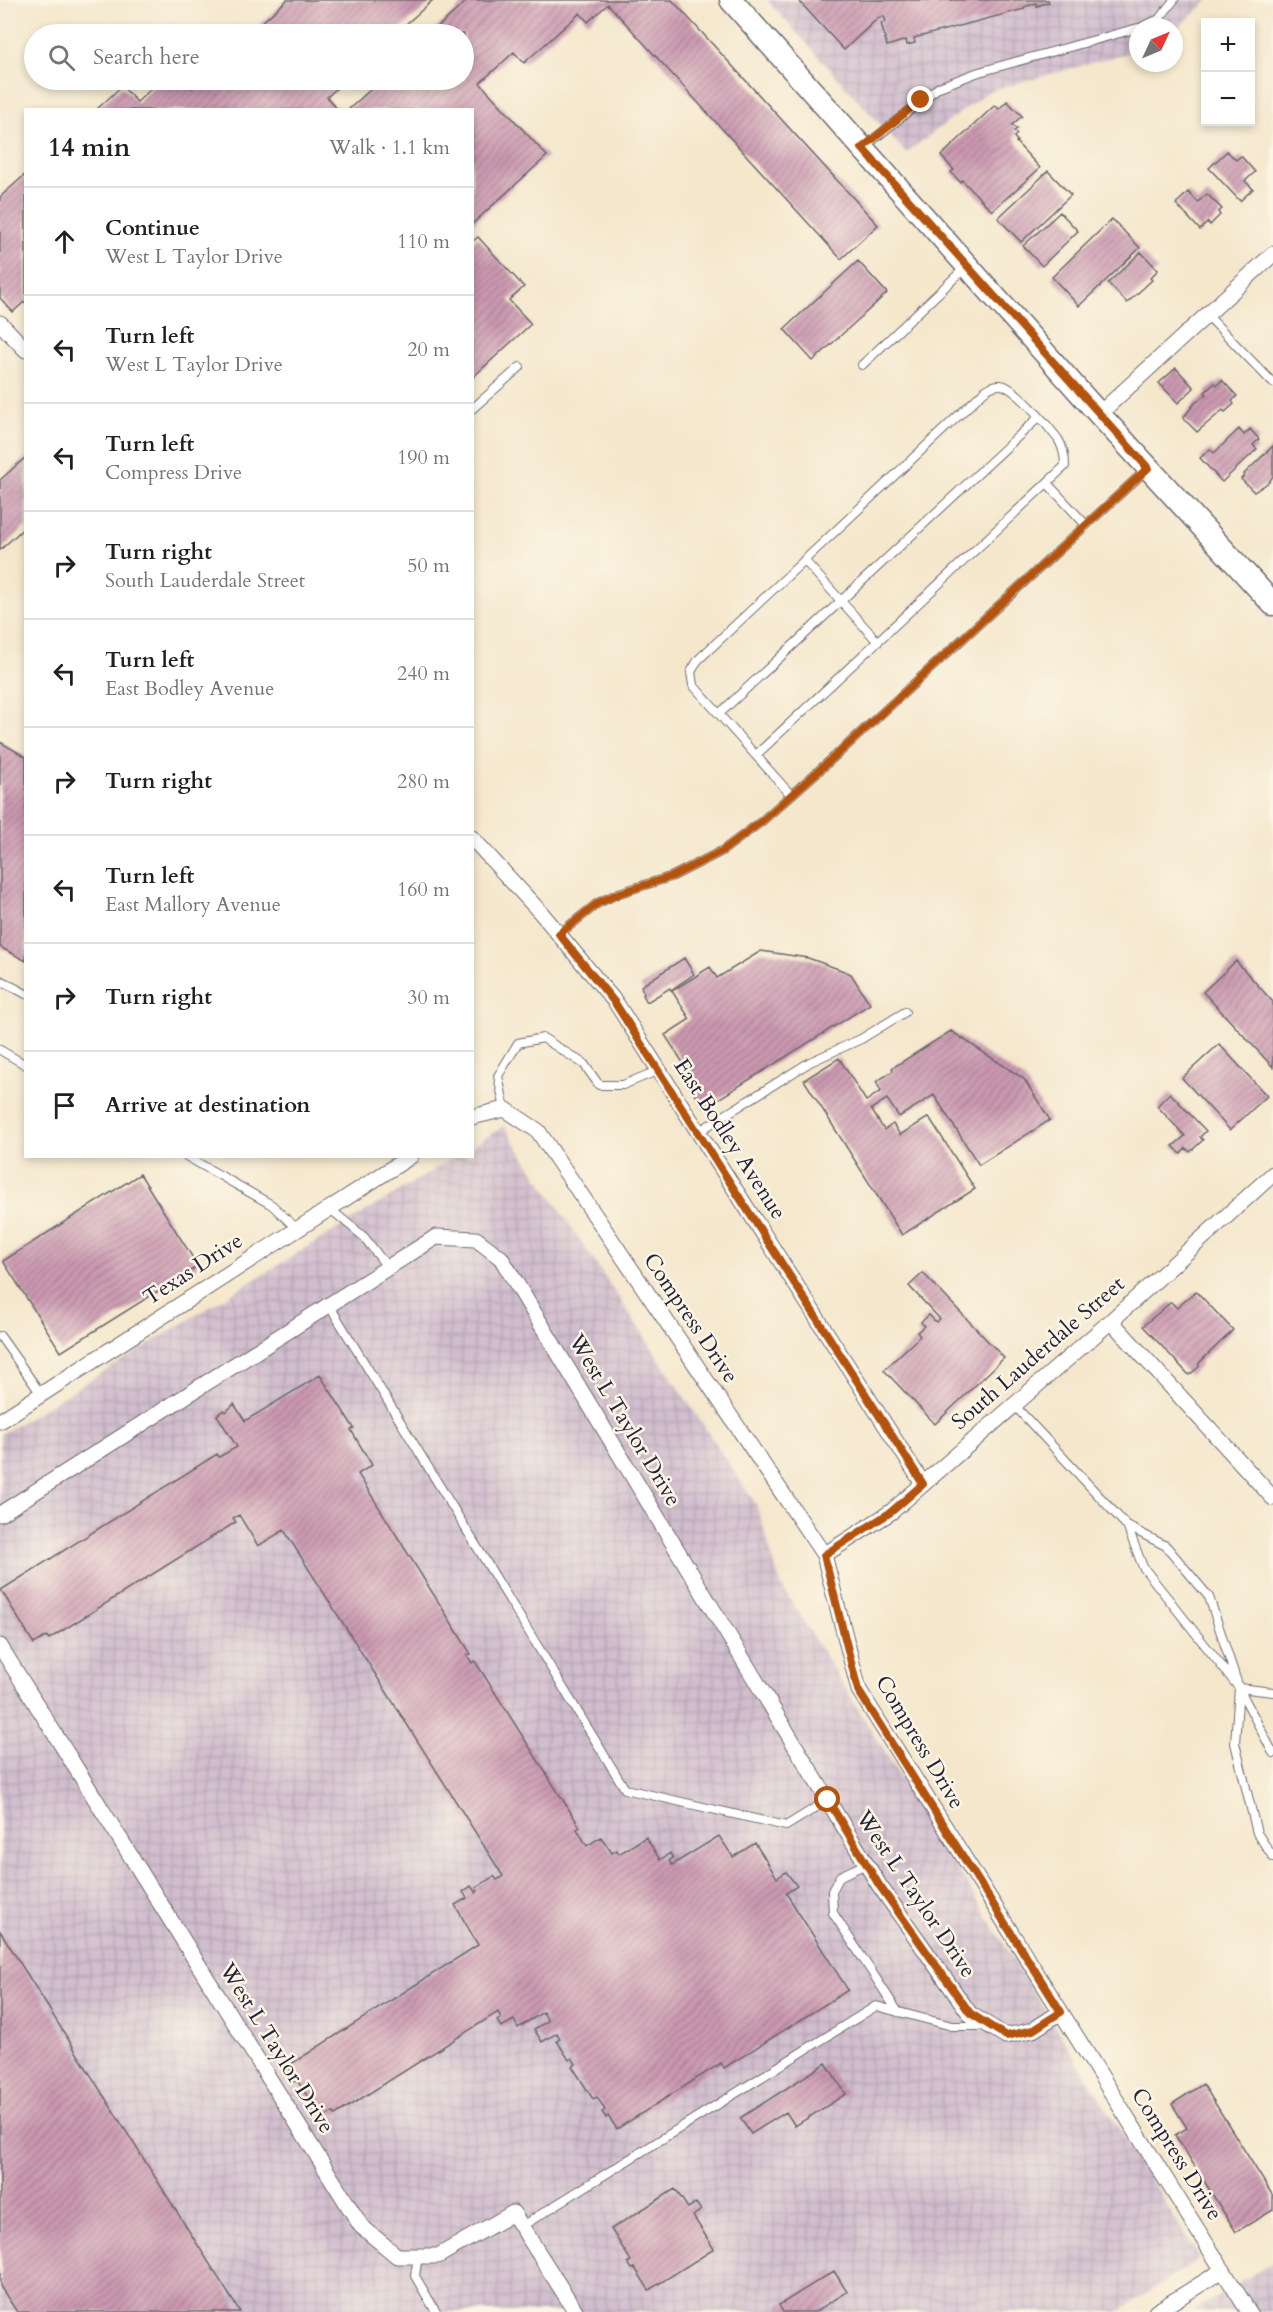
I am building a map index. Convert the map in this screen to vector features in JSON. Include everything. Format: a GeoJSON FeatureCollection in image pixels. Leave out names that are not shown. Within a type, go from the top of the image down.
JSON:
{"type":"FeatureCollection","features":[{"type":"Feature","properties":{"kind":"main road"},"geometry":{"type":"LineString","coordinates":[[731,0],[1099,414],[1273,604]]}},
{"type":"Feature","properties":{"kind":"street"},"geometry":{"type":"LineString","coordinates":[[1099,414],[1273,254]]}},
{"type":"Feature","properties":{"kind":"street"},"geometry":{"type":"LineString","coordinates":[[0,323],[24,349]]}},
{"type":"Feature","properties":{"kind":"street","name":"East Bodley Avenue"},"geometry":{"type":"LineString","coordinates":[[474,840],[559,934],[615,1003],[923,1484]]}},
{"type":"Feature","properties":{"kind":"street"},"geometry":{"type":"LineString","coordinates":[[474,1117],[505,1109]]}},
{"type":"Feature","properties":{"kind":"street","name":"Compress Drive"},"geometry":{"type":"LineString","coordinates":[[505,1109],[538,1131],[824,1555],[858,1690],[1249,2312]]}},
{"type":"Feature","properties":{"kind":"street","name":"Texas Drive"},"geometry":{"type":"LineString","coordinates":[[0,1421],[408,1158]]}},
{"type":"Feature","properties":{"kind":"street","name":"South Lauderdale Street"},"geometry":{"type":"LineString","coordinates":[[824,1555],[891,1512],[1111,1321],[1273,1174]]}},
{"type":"Feature","properties":{"kind":"street","name":"West L Taylor Drive"},"geometry":{"type":"LineString","coordinates":[[0,1514],[436,1237],[476,1239],[501,1258],[866,1863],[970,2013],[1006,2036],[1033,2030],[1061,2012]]}},
{"type":"Feature","properties":{"kind":"street"},"geometry":{"type":"LineString","coordinates":[[1111,1321],[1273,1498]]}},
{"type":"Feature","properties":{"kind":"street","name":"West L Taylor Drive"},"geometry":{"type":"LineString","coordinates":[[0,1646],[361,2226],[397,2256],[438,2256],[513,2213],[522,2226]]}},
{"type":"Feature","properties":{"kind":"street"},"geometry":{"type":"LineString","coordinates":[[522,2226],[576,2312]]}},
{"type":"Feature","properties":{"kind":"street"},"geometry":{"type":"LineString","coordinates":[[1156,2312],[1223,2270]]}},
{"type":"Feature","properties":{"kind":"lane"},"geometry":{"type":"LineString","coordinates":[[1159,18],[1174,0]]}},
{"type":"Feature","properties":{"kind":"lane"},"geometry":{"type":"LineString","coordinates":[[862,148],[939,87],[979,72],[1129,31]]}},
{"type":"Feature","properties":{"kind":"lane"},"geometry":{"type":"LineString","coordinates":[[862,365],[967,266]]}},
{"type":"Feature","properties":{"kind":"lane"},"geometry":{"type":"LineString","coordinates":[[1207,315],[1273,383]]}},
{"type":"Feature","properties":{"kind":"lane"},"geometry":{"type":"LineString","coordinates":[[474,407],[520,367]]}},
{"type":"Feature","properties":{"kind":"lane"},"geometry":{"type":"LineString","coordinates":[[756,755],[1065,466],[1065,456],[1059,440],[1016,392],[1002,385],[991,387],[698,660],[691,672],[693,685],[791,795]]}},
{"type":"Feature","properties":{"kind":"lane"},"geometry":{"type":"LineString","coordinates":[[719,714],[1038,418]]}},
{"type":"Feature","properties":{"kind":"lane"},"geometry":{"type":"LineString","coordinates":[[559,934],[598,903],[620,893],[673,876],[722,851],[762,821],[1148,468]]}},
{"type":"Feature","properties":{"kind":"lane"},"geometry":{"type":"LineString","coordinates":[[1048,484],[1086,525]]}},
{"type":"Feature","properties":{"kind":"lane"},"geometry":{"type":"LineString","coordinates":[[804,560],[878,642]]}},
{"type":"Feature","properties":{"kind":"lane"},"geometry":{"type":"LineString","coordinates":[[0,980],[24,993]]}},
{"type":"Feature","properties":{"kind":"lane"},"geometry":{"type":"LineString","coordinates":[[698,1132],[810,1062],[861,1039],[905,1012]]}},
{"type":"Feature","properties":{"kind":"lane"},"geometry":{"type":"LineString","coordinates":[[505,1109],[498,1076],[518,1043],[543,1038],[584,1064],[599,1085],[623,1085],[659,1070]]}},
{"type":"Feature","properties":{"kind":"lane"},"geometry":{"type":"LineString","coordinates":[[0,1050],[24,1064]]}},
{"type":"Feature","properties":{"kind":"lane"},"geometry":{"type":"LineString","coordinates":[[190,1158],[272,1205],[297,1229]]}},
{"type":"Feature","properties":{"kind":"lane"},"geometry":{"type":"LineString","coordinates":[[329,1208],[364,1237],[388,1268]]}},
{"type":"Feature","properties":{"kind":"lane"},"geometry":{"type":"LineString","coordinates":[[329,1305],[625,1789],[786,1826],[828,1800]]}},
{"type":"Feature","properties":{"kind":"lane"},"geometry":{"type":"LineString","coordinates":[[0,1336],[41,1394]]}},
{"type":"Feature","properties":{"kind":"lane"},"geometry":{"type":"LineString","coordinates":[[1014,1405],[1127,1526],[1166,1546],[1209,1597],[1239,1688],[1273,1753]]}},
{"type":"Feature","properties":{"kind":"lane"},"geometry":{"type":"LineString","coordinates":[[1127,1526],[1143,1567],[1239,1688],[1235,1743],[1257,1833],[1273,1857]]}},
{"type":"Feature","properties":{"kind":"lane"},"geometry":{"type":"LineString","coordinates":[[1239,1688],[1273,1692]]}},
{"type":"Feature","properties":{"kind":"lane"},"geometry":{"type":"LineString","coordinates":[[866,1863],[840,1876],[832,1891],[833,1913],[898,2012]]}},
{"type":"Feature","properties":{"kind":"lane"},"geometry":{"type":"LineString","coordinates":[[522,2226],[876,2007],[952,2026],[989,2026]]}},
{"type":"Feature","properties":{"kind":"lane"},"geometry":{"type":"LineString","coordinates":[[418,2256],[416,2276],[436,2312]]}},
{"type":"Feature","properties":{"kind":"shaded area"},"geometry":{"type":"Polygon","coordinates":[[[767,0],[1209,0],[1183,23],[1183,18],[1129,18],[1129,52],[989,91],[906,153],[767,0]]]}},
{"type":"Feature","properties":{"kind":"shaded area"},"geometry":{"type":"Polygon","coordinates":[[[504,1126],[756,1504],[781,1585],[1200,2259],[1117,2312],[0,2312],[0,1435],[453,1158],[474,1158],[474,1145],[504,1126]]]}},
{"type":"Feature","properties":{"kind":"shaded area"},"geometry":{"type":"Polygon","coordinates":[[[1273,2262],[1273,2312],[1193,2312],[1216,2297],[1273,2262]]]}},
{"type":"Feature","properties":{"kind":"building"},"geometry":{"type":"Polygon","coordinates":[[[287,0],[433,0],[406,24],[260,24],[287,0]]]}},
{"type":"Feature","properties":{"kind":"building"},"geometry":{"type":"Polygon","coordinates":[[[468,0],[672,0],[878,225],[841,259],[608,4],[588,22],[580,13],[524,63],[514,52],[480,83],[547,156],[474,222],[474,108],[350,108],[370,90],[474,90],[474,24],[441,24],[468,0]]]}},
{"type":"Feature","properties":{"kind":"building"},"geometry":{"type":"Polygon","coordinates":[[[798,0],[1048,0],[1049,2],[1037,6],[1036,3],[1024,9],[914,38],[915,43],[907,45],[906,40],[887,46],[881,23],[886,22],[884,16],[878,18],[844,50],[798,0]]]}},
{"type":"Feature","properties":{"kind":"building"},"geometry":{"type":"Polygon","coordinates":[[[118,90],[126,90],[137,102],[150,90],[335,90],[327,97],[336,108],[98,108],[118,90]]]}},
{"type":"Feature","properties":{"kind":"building"},"geometry":{"type":"Polygon","coordinates":[[[1007,101],[1022,116],[1012,125],[1017,129],[1014,131],[1017,134],[1014,137],[1016,142],[1040,168],[992,211],[962,180],[960,182],[951,172],[954,170],[941,156],[995,105],[999,109],[1007,101]]]}},
{"type":"Feature","properties":{"kind":"building"},"geometry":{"type":"Polygon","coordinates":[[[1227,151],[1236,160],[1241,156],[1255,172],[1245,181],[1253,189],[1240,201],[1209,168],[1227,151]]]}},
{"type":"Feature","properties":{"kind":"building"},"geometry":{"type":"Polygon","coordinates":[[[1048,171],[1071,195],[1021,242],[998,218],[1048,171]]]}},
{"type":"Feature","properties":{"kind":"building"},"geometry":{"type":"Polygon","coordinates":[[[24,176],[24,302],[13,312],[0,298],[0,197],[24,176]]]}},
{"type":"Feature","properties":{"kind":"building"},"geometry":{"type":"Polygon","coordinates":[[[1188,192],[1198,202],[1207,194],[1222,209],[1218,212],[1220,215],[1210,225],[1208,222],[1200,230],[1176,204],[1188,192]]]}},
{"type":"Feature","properties":{"kind":"building"},"geometry":{"type":"Polygon","coordinates":[[[1060,212],[1078,231],[1042,266],[1023,246],[1060,212]]]}},
{"type":"Feature","properties":{"kind":"building"},"geometry":{"type":"Polygon","coordinates":[[[1112,219],[1140,248],[1079,306],[1052,277],[1112,219]]]}},
{"type":"Feature","properties":{"kind":"building"},"geometry":{"type":"Polygon","coordinates":[[[478,237],[524,287],[509,300],[531,324],[474,376],[474,240],[478,237]]]}},
{"type":"Feature","properties":{"kind":"building"},"geometry":{"type":"Polygon","coordinates":[[[1141,252],[1158,270],[1150,278],[1152,280],[1127,303],[1108,283],[1141,252]]]}},
{"type":"Feature","properties":{"kind":"building"},"geometry":{"type":"Polygon","coordinates":[[[858,261],[887,293],[813,361],[784,329],[858,261]]]}},
{"type":"Feature","properties":{"kind":"building"},"geometry":{"type":"Polygon","coordinates":[[[1176,368],[1194,388],[1178,403],[1159,383],[1176,368]]]}},
{"type":"Feature","properties":{"kind":"building"},"geometry":{"type":"Polygon","coordinates":[[[1222,380],[1237,396],[1232,401],[1234,404],[1225,412],[1223,410],[1197,432],[1183,418],[1195,403],[1207,394],[1205,392],[1222,380]]]}},
{"type":"Feature","properties":{"kind":"building"},"geometry":{"type":"Polygon","coordinates":[[[1239,429],[1244,435],[1250,429],[1259,439],[1253,445],[1257,449],[1222,482],[1200,458],[1210,449],[1214,453],[1239,429]]]}},
{"type":"Feature","properties":{"kind":"building"},"geometry":{"type":"Polygon","coordinates":[[[1273,446],[1273,476],[1269,482],[1254,492],[1241,479],[1273,446]]]}},
{"type":"Feature","properties":{"kind":"building"},"geometry":{"type":"Polygon","coordinates":[[[24,459],[24,528],[0,550],[0,480],[24,459]]]}},
{"type":"Feature","properties":{"kind":"building"},"geometry":{"type":"Polygon","coordinates":[[[0,742],[24,756],[24,960],[0,947],[0,742]]]}},
{"type":"Feature","properties":{"kind":"building"},"geometry":{"type":"Polygon","coordinates":[[[761,951],[808,958],[851,974],[870,1004],[704,1108],[685,1078],[691,1075],[665,1035],[690,1019],[672,991],[710,967],[717,978],[761,951]]]}},
{"type":"Feature","properties":{"kind":"building"},"geometry":{"type":"Polygon","coordinates":[[[684,958],[694,974],[671,990],[670,988],[647,1002],[641,986],[684,958]]]}},
{"type":"Feature","properties":{"kind":"building"},"geometry":{"type":"Polygon","coordinates":[[[1236,961],[1273,1002],[1273,1067],[1203,992],[1236,961]]]}},
{"type":"Feature","properties":{"kind":"building"},"geometry":{"type":"Polygon","coordinates":[[[951,1031],[1024,1079],[1050,1120],[979,1165],[934,1095],[899,1117],[887,1099],[871,1109],[884,1130],[893,1124],[900,1135],[929,1117],[975,1189],[902,1235],[804,1080],[839,1058],[866,1101],[881,1091],[876,1082],[893,1071],[892,1068],[951,1031]]]}},
{"type":"Feature","properties":{"kind":"building"},"geometry":{"type":"Polygon","coordinates":[[[1219,1044],[1267,1096],[1230,1130],[1182,1078],[1219,1044]]]}},
{"type":"Feature","properties":{"kind":"building"},"geometry":{"type":"Polygon","coordinates":[[[1170,1093],[1206,1131],[1200,1137],[1203,1140],[1190,1152],[1186,1148],[1181,1154],[1173,1146],[1185,1136],[1157,1106],[1170,1093]]]}},
{"type":"Feature","properties":{"kind":"building"},"geometry":{"type":"Polygon","coordinates":[[[140,1174],[198,1266],[61,1352],[3,1261],[140,1174]]]}},
{"type":"Feature","properties":{"kind":"building"},"geometry":{"type":"Polygon","coordinates":[[[923,1273],[1004,1358],[935,1424],[884,1370],[920,1336],[917,1332],[924,1326],[921,1322],[929,1315],[936,1322],[940,1319],[909,1286],[923,1273]]]}},
{"type":"Feature","properties":{"kind":"building"},"geometry":{"type":"Polygon","coordinates":[[[1196,1291],[1233,1330],[1189,1375],[1143,1326],[1171,1302],[1177,1308],[1196,1291]]]}},
{"type":"Feature","properties":{"kind":"building"},"geometry":{"type":"Polygon","coordinates":[[[320,1375],[354,1428],[351,1430],[372,1465],[358,1474],[471,1654],[467,1655],[472,1663],[475,1661],[580,1827],[577,1829],[587,1846],[601,1837],[612,1853],[617,1850],[619,1854],[646,1837],[660,1860],[670,1853],[673,1858],[669,1861],[672,1865],[719,1836],[733,1857],[755,1843],[777,1878],[786,1872],[797,1886],[786,1893],[848,1990],[724,2068],[721,2063],[617,2129],[608,2116],[606,2118],[602,2112],[605,2110],[597,2097],[593,2099],[572,2066],[576,2064],[572,2058],[569,2060],[557,2041],[560,2039],[557,2033],[542,2042],[534,2029],[548,2021],[543,2012],[518,2028],[514,2020],[501,2027],[497,2021],[501,2018],[498,2012],[335,2115],[333,2112],[322,2119],[297,2080],[294,2082],[289,2074],[292,2073],[288,2066],[478,1945],[455,1905],[467,1898],[463,1892],[471,1886],[476,1893],[478,1891],[476,1888],[494,1876],[497,1880],[503,1876],[284,1530],[258,1546],[239,1515],[233,1518],[236,1522],[49,1639],[47,1636],[34,1644],[1,1590],[217,1454],[219,1457],[237,1447],[217,1415],[224,1410],[226,1412],[234,1404],[245,1421],[320,1375]]]}},
{"type":"Feature","properties":{"kind":"building"},"geometry":{"type":"Polygon","coordinates":[[[0,1931],[240,2312],[17,2312],[0,2286],[0,1931]]]}},
{"type":"Feature","properties":{"kind":"building"},"geometry":{"type":"Polygon","coordinates":[[[826,2063],[846,2094],[795,2126],[786,2112],[751,2134],[740,2118],[826,2063]]]}},
{"type":"Feature","properties":{"kind":"building"},"geometry":{"type":"Polygon","coordinates":[[[1203,2084],[1273,2196],[1273,2210],[1236,2232],[1175,2135],[1187,2128],[1172,2104],[1203,2084]]]}},
{"type":"Feature","properties":{"kind":"building"},"geometry":{"type":"Polygon","coordinates":[[[675,2189],[688,2208],[696,2203],[701,2210],[693,2216],[714,2249],[649,2290],[635,2268],[632,2269],[628,2263],[631,2261],[611,2229],[675,2189]]]}},
{"type":"Feature","properties":{"kind":"building"},"geometry":{"type":"Polygon","coordinates":[[[834,2271],[847,2292],[815,2312],[783,2312],[779,2305],[834,2271]]]}},
{"type":"Feature","properties":{"kind":"route"},"geometry":{"type":"LineString","coordinates":[[828,1800],[879,1885],[970,2013],[1006,2036],[1033,2030],[1061,2012],[858,1690],[824,1555],[891,1512],[923,1484],[615,1003],[559,934],[598,903],[620,893],[673,876],[722,851],[762,821],[1148,468],[862,148],[921,100]]}}]}
